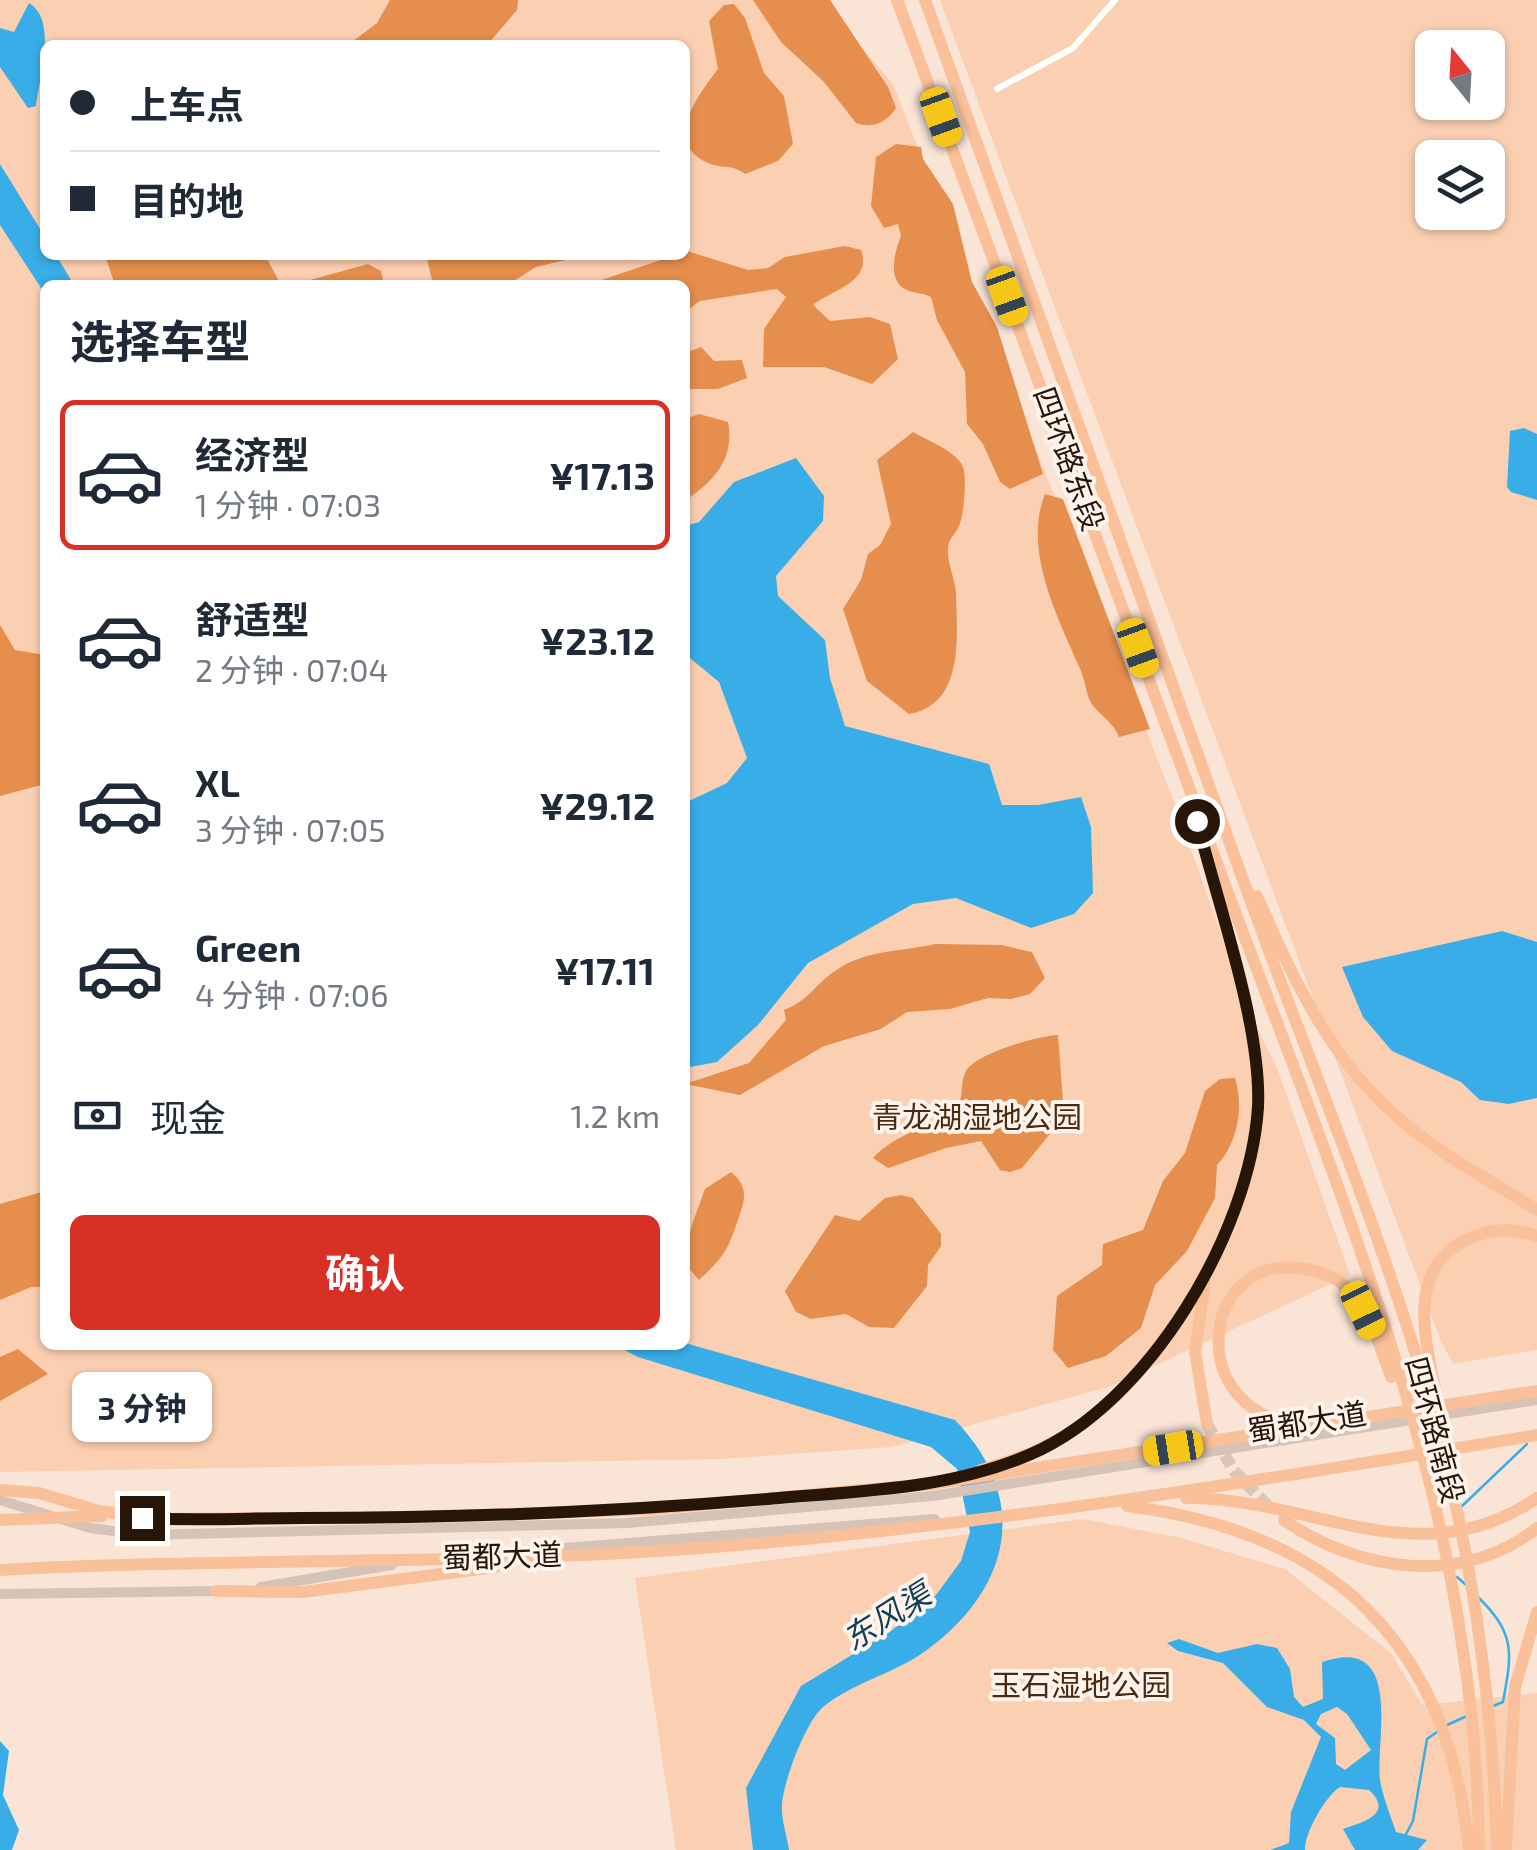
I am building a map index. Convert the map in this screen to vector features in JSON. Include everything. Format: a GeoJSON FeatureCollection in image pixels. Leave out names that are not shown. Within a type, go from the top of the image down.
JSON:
{"type":"FeatureCollection","features":[{"type":"Feature","properties":{"kind":"highway","name":"四环路东段"},"geometry":{"type":"LineString","coordinates":[[925,0],[1207,781],[1259,912]]}},
{"type":"Feature","properties":{"kind":"highway","name":"四环路东段"},"geometry":{"type":"LineString","coordinates":[[898,3],[1238,919]]}},
{"type":"Feature","properties":{"kind":"highway"},"geometry":{"type":"LineString","coordinates":[[931,1490],[1032,1454],[1090,1418],[1137,1373],[1182,1313],[1212,1259],[1243,1186],[1258,1104],[1256,1056],[1189,786]]}},
{"type":"Feature","properties":{"kind":"highway"},"geometry":{"type":"LineString","coordinates":[[1259,912],[1341,1058],[1410,1128],[1537,1210]]}},
{"type":"Feature","properties":{"kind":"highway","name":"四环路南段"},"geometry":{"type":"LineString","coordinates":[[1259,912],[1408,1334],[1448,1472],[1486,1673],[1494,1743],[1497,1850]]}},
{"type":"Feature","properties":{"kind":"highway","name":"四环路南段"},"geometry":{"type":"LineString","coordinates":[[1238,919],[1330,1169],[1381,1337],[1414,1420],[1438,1521],[1466,1680],[1479,1850]]}},
{"type":"Feature","properties":{"kind":"highway"},"geometry":{"type":"LineString","coordinates":[[1448,1472],[1424,1323],[1427,1282],[1446,1254],[1460,1242],[1500,1230],[1537,1236]]}},
{"type":"Feature","properties":{"kind":"highway"},"geometry":{"type":"LineString","coordinates":[[1207,1424],[1195,1352],[1200,1303],[1212,1259]]}},
{"type":"Feature","properties":{"kind":"highway"},"geometry":{"type":"LineString","coordinates":[[1315,1426],[1266,1417],[1232,1392],[1217,1352],[1222,1315],[1233,1296],[1267,1272],[1290,1266],[1312,1269],[1336,1278],[1350,1290],[1381,1337]]}},
{"type":"Feature","properties":{"kind":"highway"},"geometry":{"type":"LineString","coordinates":[[0,1490],[39,1492],[90,1509],[142,1518],[420,1518],[652,1509],[931,1490],[1032,1476],[1533,1388]]}},
{"type":"Feature","properties":{"kind":"highway","name":"蜀都大道"},"geometry":{"type":"LineString","coordinates":[[0,1520],[506,1509],[808,1491],[1190,1442],[1533,1388]]}},
{"type":"Feature","properties":{"kind":"highway","name":"蜀都大道"},"geometry":{"type":"LineString","coordinates":[[0,1570],[482,1560],[780,1541],[1075,1509],[1537,1432]]}},
{"type":"Feature","properties":{"kind":"highway"},"geometry":{"type":"LineString","coordinates":[[216,1591],[302,1592],[544,1561],[1159,1498],[1230,1502],[1327,1522],[1427,1536],[1486,1523],[1537,1498]]}},
{"type":"Feature","properties":{"kind":"highway"},"geometry":{"type":"LineString","coordinates":[[1114,1505],[1215,1522],[1264,1539],[1337,1582],[1388,1632],[1414,1668],[1444,1729],[1460,1780],[1469,1850]]}},
{"type":"Feature","properties":{"kind":"highway"},"geometry":{"type":"LineString","coordinates":[[1284,1520],[1336,1550],[1378,1563],[1419,1568],[1461,1564],[1499,1552],[1537,1528]]}},
{"type":"Feature","properties":{"kind":"highway"},"geometry":{"type":"LineString","coordinates":[[1506,1850],[1515,1687],[1537,1612]]}},
{"type":"Feature","properties":{"kind":"main road"},"geometry":{"type":"LineString","coordinates":[[1032,1476],[1537,1400]]}},
{"type":"Feature","properties":{"kind":"main road"},"geometry":{"type":"LineString","coordinates":[[1037,1511],[1537,1432]]}},
{"type":"Feature","properties":{"kind":"main road"},"geometry":{"type":"LineString","coordinates":[[0,1500],[90,1528],[145,1534],[627,1524],[931,1490]]}},
{"type":"Feature","properties":{"kind":"main road"},"geometry":{"type":"LineString","coordinates":[[0,1594],[216,1591]]}},
{"type":"Feature","properties":{"kind":"street"},"geometry":{"type":"LineString","coordinates":[[997,89],[1073,48],[1115,0]]}},
{"type":"Feature","properties":{"kind":"green space","name":"青龙湖湿地公园"},"geometry":{"type":"Polygon","coordinates":[[[0,0],[820,0],[893,84],[1175,804],[1247,1008],[1276,1065],[1350,1275],[1111,1386],[892,1447],[721,1459],[0,1472],[0,0]]]}},
{"type":"Feature","properties":{"kind":"green space"},"geometry":{"type":"Polygon","coordinates":[[[390,0],[518,0],[517,10],[491,40],[355,40],[377,23],[390,0]]]}},
{"type":"Feature","properties":{"kind":"green space"},"geometry":{"type":"Polygon","coordinates":[[[753,0],[830,0],[888,87],[896,108],[874,125],[856,123],[824,82],[781,42],[753,0]]]}},
{"type":"Feature","properties":{"kind":"green space"},"geometry":{"type":"Polygon","coordinates":[[[940,0],[1537,0],[1537,1350],[1453,1364],[1441,1341],[940,0]]]}},
{"type":"Feature","properties":{"kind":"green space"},"geometry":{"type":"Polygon","coordinates":[[[734,4],[745,18],[764,73],[784,96],[793,144],[778,161],[745,174],[708,163],[690,148],[690,114],[718,69],[709,21],[724,5],[734,4]]]}},
{"type":"Feature","properties":{"kind":"green space"},"geometry":{"type":"Polygon","coordinates":[[[896,144],[921,147],[923,159],[953,204],[972,282],[997,327],[1043,474],[1010,489],[1000,482],[983,444],[967,424],[965,372],[937,320],[931,297],[907,290],[896,280],[894,265],[901,236],[898,224],[884,228],[871,206],[876,157],[896,144]]]}},
{"type":"Feature","properties":{"kind":"green space"},"geometry":{"type":"Polygon","coordinates":[[[845,246],[861,250],[863,261],[856,278],[813,305],[830,321],[870,317],[890,324],[898,359],[872,384],[824,367],[763,367],[764,329],[786,297],[777,289],[700,301],[690,308],[690,280],[602,280],[661,260],[690,260],[690,252],[748,270],[768,268],[785,257],[845,246]]]}},
{"type":"Feature","properties":{"kind":"green space"},"geometry":{"type":"Polygon","coordinates":[[[107,260],[268,260],[278,280],[113,280],[107,260]]]}},
{"type":"Feature","properties":{"kind":"green space"},"geometry":{"type":"Polygon","coordinates":[[[427,260],[566,260],[536,267],[515,280],[432,280],[427,260]]]}},
{"type":"Feature","properties":{"kind":"green space"},"geometry":{"type":"Polygon","coordinates":[[[368,264],[381,271],[383,280],[310,280],[368,264]]]}},
{"type":"Feature","properties":{"kind":"green space"},"geometry":{"type":"Polygon","coordinates":[[[701,347],[714,361],[742,360],[747,378],[718,389],[690,389],[690,351],[701,347]]]}},
{"type":"Feature","properties":{"kind":"green space"},"geometry":{"type":"Polygon","coordinates":[[[699,414],[728,422],[729,435],[720,468],[690,497],[690,417],[699,414]]]}},
{"type":"Feature","properties":{"kind":"green space"},"geometry":{"type":"Polygon","coordinates":[[[913,432],[960,461],[965,489],[960,523],[948,548],[956,593],[954,666],[940,697],[927,708],[909,714],[867,681],[843,609],[861,580],[868,554],[880,545],[891,524],[877,460],[913,432]]]}},
{"type":"Feature","properties":{"kind":"green space"},"geometry":{"type":"Polygon","coordinates":[[[1045,494],[1063,499],[1150,729],[1119,737],[1090,701],[1040,562],[1039,516],[1045,494]]]}},
{"type":"Feature","properties":{"kind":"green space"},"geometry":{"type":"Polygon","coordinates":[[[0,625],[15,650],[40,654],[40,785],[0,796],[0,625]]]}},
{"type":"Feature","properties":{"kind":"green space"},"geometry":{"type":"Polygon","coordinates":[[[935,944],[1001,945],[1032,952],[1045,978],[1030,994],[1011,999],[988,998],[950,1009],[907,1012],[881,1029],[824,1046],[740,1095],[690,1085],[749,1063],[786,1020],[784,1010],[828,976],[871,955],[935,944]]]}},
{"type":"Feature","properties":{"kind":"green space"},"geometry":{"type":"Polygon","coordinates":[[[1058,1035],[1063,1102],[1059,1123],[1022,1168],[1000,1170],[981,1141],[946,1148],[888,1168],[873,1158],[957,1107],[966,1071],[972,1064],[1008,1047],[1058,1035]]]}},
{"type":"Feature","properties":{"kind":"green space"},"geometry":{"type":"Polygon","coordinates":[[[1235,1078],[1239,1112],[1234,1135],[1217,1165],[1215,1198],[1187,1251],[1155,1285],[1141,1328],[1106,1356],[1068,1368],[1053,1350],[1057,1296],[1102,1265],[1103,1244],[1143,1230],[1163,1181],[1185,1153],[1205,1091],[1220,1079],[1235,1078]]]}},
{"type":"Feature","properties":{"kind":"green space"},"geometry":{"type":"Polygon","coordinates":[[[731,1172],[744,1197],[726,1250],[699,1280],[690,1270],[690,1234],[705,1189],[731,1172]]]}},
{"type":"Feature","properties":{"kind":"green space"},"geometry":{"type":"Polygon","coordinates":[[[40,1192],[40,1287],[0,1300],[0,1204],[40,1192]]]}},
{"type":"Feature","properties":{"kind":"green space"},"geometry":{"type":"Polygon","coordinates":[[[885,1198],[913,1198],[941,1234],[941,1246],[928,1265],[927,1286],[894,1328],[869,1327],[846,1314],[811,1319],[796,1312],[785,1291],[835,1215],[859,1221],[885,1198]]]}},
{"type":"Feature","properties":{"kind":"green space"},"geometry":{"type":"Polygon","coordinates":[[[18,1349],[48,1374],[0,1401],[0,1357],[18,1349]]]}},
{"type":"Feature","properties":{"kind":"green space","name":"玉石湿地公园"},"geometry":{"type":"Polygon","coordinates":[[[1084,1519],[1181,1538],[1285,1569],[1392,1654],[1422,1705],[1537,1693],[1537,1850],[676,1850],[635,1578],[1084,1519]]]}},
{"type":"Feature","properties":{"kind":"water"},"geometry":{"type":"Polygon","coordinates":[[[29,3],[38,11],[45,36],[40,40],[36,106],[28,108],[0,67],[0,28],[14,32],[29,3]]]}},
{"type":"Feature","properties":{"kind":"water"},"geometry":{"type":"Polygon","coordinates":[[[0,164],[40,229],[40,260],[59,260],[71,280],[40,280],[40,286],[0,225],[0,164]]]}},
{"type":"Feature","properties":{"kind":"water"},"geometry":{"type":"Polygon","coordinates":[[[1524,428],[1537,434],[1537,500],[1507,487],[1510,431],[1524,428]]]}},
{"type":"Feature","properties":{"kind":"water"},"geometry":{"type":"Polygon","coordinates":[[[796,458],[824,496],[823,521],[776,576],[778,596],[825,640],[830,678],[845,726],[989,764],[1002,805],[1038,805],[1081,797],[1091,827],[1093,893],[1074,914],[1031,928],[956,898],[913,904],[808,963],[758,1025],[717,1062],[690,1067],[690,801],[727,783],[747,758],[719,682],[690,658],[690,525],[699,522],[734,482],[796,458]]]}},
{"type":"Feature","properties":{"kind":"water"},"geometry":{"type":"Polygon","coordinates":[[[1502,931],[1537,942],[1537,1098],[1509,1104],[1480,1100],[1461,1082],[1392,1051],[1363,1017],[1342,967],[1502,931]]]}},
{"type":"Feature","properties":{"kind":"water","name":"东风渠"},"geometry":{"type":"Polygon","coordinates":[[[690,1344],[955,1420],[979,1450],[995,1481],[1002,1512],[1001,1543],[992,1572],[976,1601],[953,1628],[924,1652],[834,1699],[816,1714],[796,1753],[783,1795],[782,1816],[789,1850],[753,1850],[746,1788],[801,1686],[891,1631],[936,1595],[961,1561],[970,1532],[957,1469],[931,1447],[625,1350],[690,1350],[690,1344]]]}},
{"type":"Feature","properties":{"kind":"water"},"geometry":{"type":"Polygon","coordinates":[[[1179,1639],[1218,1653],[1257,1644],[1277,1648],[1290,1669],[1294,1697],[1303,1707],[1323,1699],[1322,1662],[1348,1657],[1365,1663],[1376,1677],[1380,1696],[1380,1780],[1389,1813],[1396,1832],[1427,1840],[1418,1850],[1355,1850],[1343,1829],[1372,1817],[1379,1806],[1369,1790],[1340,1787],[1317,1816],[1305,1850],[1270,1850],[1289,1843],[1291,1812],[1321,1737],[1304,1720],[1267,1707],[1223,1663],[1178,1651],[1167,1643],[1179,1639]],[[1337,1707],[1321,1714],[1316,1724],[1335,1738],[1336,1764],[1345,1770],[1371,1750],[1347,1714],[1337,1707]]]}},
{"type":"Feature","properties":{"kind":"water"},"geometry":{"type":"Polygon","coordinates":[[[0,1741],[9,1751],[3,1795],[19,1830],[12,1850],[0,1850],[0,1741]]]}},
{"type":"Feature","properties":{"kind":"waterway"},"geometry":{"type":"LineString","coordinates":[[1461,1507],[1527,1444]]}},
{"type":"Feature","properties":{"kind":"waterway"},"geometry":{"type":"LineString","coordinates":[[1457,1577],[1465,1584]]}},
{"type":"Feature","properties":{"kind":"waterway"},"geometry":{"type":"LineString","coordinates":[[1478,1597],[1499,1622],[1508,1645],[1503,1702],[1493,1706]]}},
{"type":"Feature","properties":{"kind":"waterway"},"geometry":{"type":"LineString","coordinates":[[1447,1725],[1467,1716]]}},
{"type":"Feature","properties":{"kind":"waterway"},"geometry":{"type":"LineString","coordinates":[[1405,1836],[1413,1821],[1427,1739],[1437,1732]]}},
{"type":"Feature","properties":{"kind":"tunnel"},"geometry":{"type":"LineString","coordinates":[[1207,1424],[1234,1471],[1271,1509]]}},
{"type":"Feature","properties":{"kind":"route"},"geometry":{"type":"LineString","coordinates":[[142,1518],[420,1518],[652,1509],[931,1484],[1032,1454],[1090,1418],[1148,1360],[1182,1313],[1212,1259],[1243,1186],[1253,1146],[1258,1104],[1256,1056],[1197,821]]}}]}
